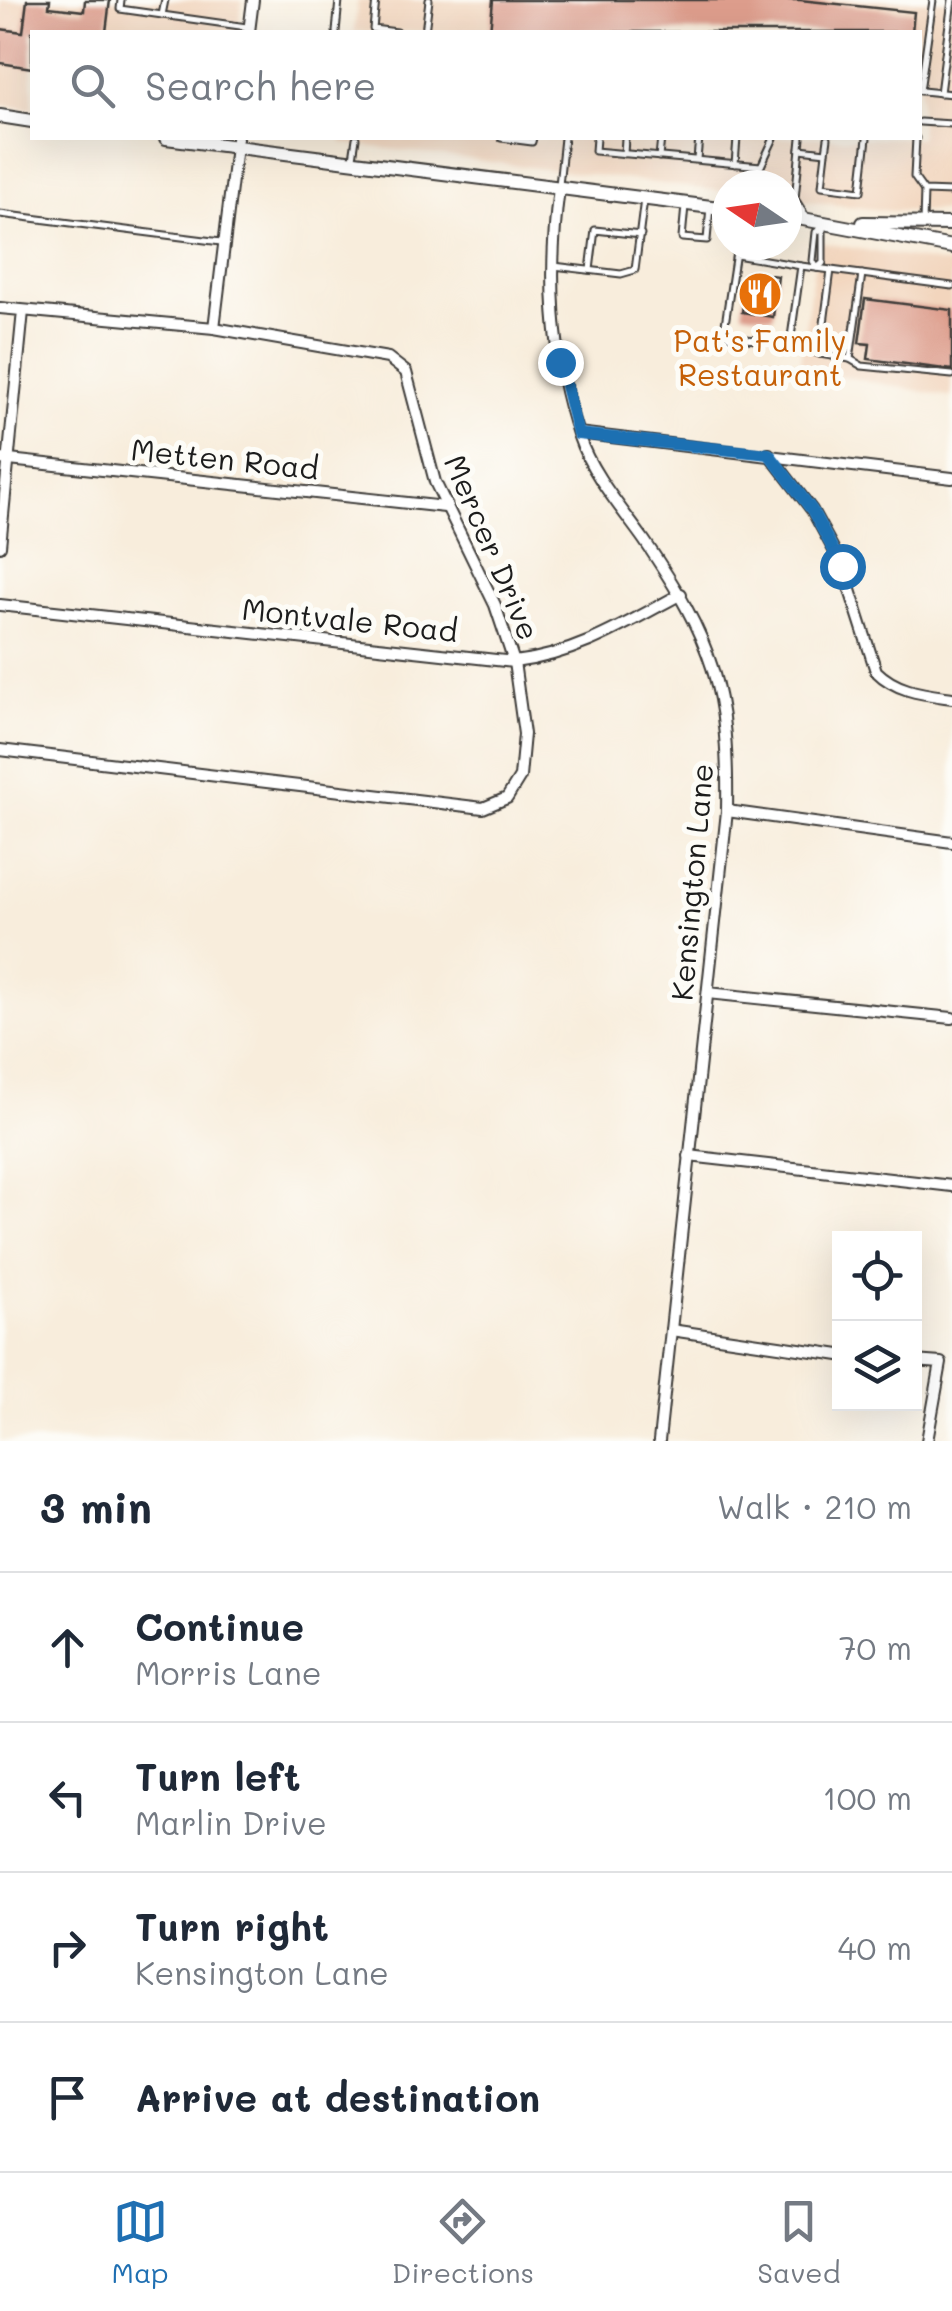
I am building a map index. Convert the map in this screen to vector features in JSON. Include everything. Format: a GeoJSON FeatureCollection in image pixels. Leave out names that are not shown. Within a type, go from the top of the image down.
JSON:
{"type":"FeatureCollection","features":[{"type":"Feature","properties":{"kind":"street"},"geometry":{"type":"LineString","coordinates":[[249,30],[253,0]]}},
{"type":"Feature","properties":{"kind":"street"},"geometry":{"type":"LineString","coordinates":[[0,116],[30,120]]}},
{"type":"Feature","properties":{"kind":"street"},"geometry":{"type":"LineString","coordinates":[[201,140],[710,206]]}},
{"type":"Feature","properties":{"kind":"street"},"geometry":{"type":"LineString","coordinates":[[214,328],[236,142]]}},
{"type":"Feature","properties":{"kind":"street","name":"Kensington Lane"},"geometry":{"type":"LineString","coordinates":[[559,188],[550,302],[578,434],[622,510],[681,594],[710,656],[722,695],[728,735],[727,811],[659,1441]]}},
{"type":"Feature","properties":{"kind":"street"},"geometry":{"type":"LineString","coordinates":[[802,218],[952,247]]}},
{"type":"Feature","properties":{"kind":"street"},"geometry":{"type":"LineString","coordinates":[[827,224],[952,224]]}},
{"type":"Feature","properties":{"kind":"street","name":"Mercer Drive"},"geometry":{"type":"LineString","coordinates":[[0,308],[214,328],[388,358],[406,372],[445,506],[495,605],[514,662],[524,734],[520,777],[507,798],[483,808],[0,750]]}},
{"type":"Feature","properties":{"kind":"street"},"geometry":{"type":"LineString","coordinates":[[0,546],[4,460],[23,311]]}},
{"type":"Feature","properties":{"kind":"street"},"geometry":{"type":"LineString","coordinates":[[578,434],[952,478]]}},
{"type":"Feature","properties":{"kind":"street"},"geometry":{"type":"LineString","coordinates":[[769,454],[812,510],[842,566],[876,671],[888,682],[909,691],[952,698]]}},
{"type":"Feature","properties":{"kind":"street","name":"Metten Road"},"geometry":{"type":"LineString","coordinates":[[4,460],[445,506]]}},
{"type":"Feature","properties":{"kind":"street","name":"Montvale Road"},"geometry":{"type":"LineString","coordinates":[[0,605],[514,662],[545,658],[583,645],[681,594]]}},
{"type":"Feature","properties":{"kind":"street"},"geometry":{"type":"LineString","coordinates":[[727,811],[952,842]]}},
{"type":"Feature","properties":{"kind":"street"},"geometry":{"type":"LineString","coordinates":[[708,994],[952,1018]]}},
{"type":"Feature","properties":{"kind":"street"},"geometry":{"type":"LineString","coordinates":[[688,1156],[952,1186]]}},
{"type":"Feature","properties":{"kind":"street"},"geometry":{"type":"LineString","coordinates":[[670,1330],[832,1354]]}},
{"type":"Feature","properties":{"kind":"street"},"geometry":{"type":"LineString","coordinates":[[922,1362],[941,1363],[926,1441]]}},
{"type":"Feature","properties":{"kind":"lane"},"geometry":{"type":"LineString","coordinates":[[121,0],[120,9],[249,30]]}},
{"type":"Feature","properties":{"kind":"lane"},"geometry":{"type":"LineString","coordinates":[[162,15],[164,0]]}},
{"type":"Feature","properties":{"kind":"lane"},"geometry":{"type":"LineString","coordinates":[[336,30],[339,0]]}},
{"type":"Feature","properties":{"kind":"lane"},"geometry":{"type":"LineString","coordinates":[[372,30],[376,0]]}},
{"type":"Feature","properties":{"kind":"lane"},"geometry":{"type":"LineString","coordinates":[[425,30],[429,0]]}},
{"type":"Feature","properties":{"kind":"lane"},"geometry":{"type":"LineString","coordinates":[[922,83],[933,0]]}},
{"type":"Feature","properties":{"kind":"lane"},"geometry":{"type":"LineString","coordinates":[[940,92],[952,0]]}},
{"type":"Feature","properties":{"kind":"lane"},"geometry":{"type":"LineString","coordinates":[[922,91],[952,94]]}},
{"type":"Feature","properties":{"kind":"lane"},"geometry":{"type":"LineString","coordinates":[[922,122],[952,124]]}},
{"type":"Feature","properties":{"kind":"lane"},"geometry":{"type":"LineString","coordinates":[[352,161],[356,140]]}},
{"type":"Feature","properties":{"kind":"lane"},"geometry":{"type":"LineString","coordinates":[[559,188],[564,140]]}},
{"type":"Feature","properties":{"kind":"lane"},"geometry":{"type":"LineString","coordinates":[[596,140],[595,151],[761,166],[773,140]]}},
{"type":"Feature","properties":{"kind":"lane"},"geometry":{"type":"LineString","coordinates":[[624,154],[625,140]]}},
{"type":"Feature","properties":{"kind":"lane"},"geometry":{"type":"LineString","coordinates":[[659,157],[661,140]]}},
{"type":"Feature","properties":{"kind":"lane"},"geometry":{"type":"LineString","coordinates":[[696,160],[699,140]]}},
{"type":"Feature","properties":{"kind":"lane"},"geometry":{"type":"LineString","coordinates":[[734,164],[738,140]]}},
{"type":"Feature","properties":{"kind":"lane"},"geometry":{"type":"LineString","coordinates":[[802,140],[796,199],[806,218]]}},
{"type":"Feature","properties":{"kind":"lane"},"geometry":{"type":"LineString","coordinates":[[828,140],[822,186],[861,191],[868,140]]}},
{"type":"Feature","properties":{"kind":"lane"},"geometry":{"type":"LineString","coordinates":[[916,140],[913,166],[924,191],[923,224]]}},
{"type":"Feature","properties":{"kind":"lane"},"geometry":{"type":"LineString","coordinates":[[800,149],[826,152]]}},
{"type":"Feature","properties":{"kind":"lane"},"geometry":{"type":"LineString","coordinates":[[924,191],[952,192]]}},
{"type":"Feature","properties":{"kind":"lane"},"geometry":{"type":"LineString","coordinates":[[551,266],[620,274],[635,270],[644,198]]}},
{"type":"Feature","properties":{"kind":"lane"},"geometry":{"type":"LineString","coordinates":[[686,204],[682,238],[707,240],[710,206]]}},
{"type":"Feature","properties":{"kind":"lane"},"geometry":{"type":"LineString","coordinates":[[0,214],[224,243]]}},
{"type":"Feature","properties":{"kind":"lane"},"geometry":{"type":"LineString","coordinates":[[817,268],[823,263],[827,224]]}},
{"type":"Feature","properties":{"kind":"lane"},"geometry":{"type":"LineString","coordinates":[[590,270],[595,230],[640,235]]}},
{"type":"Feature","properties":{"kind":"lane"},"geometry":{"type":"LineString","coordinates":[[735,260],[724,332],[729,337],[790,344],[850,359],[862,366],[952,375]]}},
{"type":"Feature","properties":{"kind":"lane"},"geometry":{"type":"LineString","coordinates":[[765,260],[952,286]]}},
{"type":"Feature","properties":{"kind":"lane"},"geometry":{"type":"LineString","coordinates":[[790,344],[800,266]]}},
{"type":"Feature","properties":{"kind":"lane"},"geometry":{"type":"LineString","coordinates":[[820,354],[831,270]]}},
{"type":"Feature","properties":{"kind":"lane"},"geometry":{"type":"LineString","coordinates":[[850,359],[862,274]]}},
{"type":"Feature","properties":{"kind":"shaded area"},"geometry":{"type":"Polygon","coordinates":[[[0,0],[242,0],[238,30],[30,30],[30,109],[0,105],[0,0]]]}},
{"type":"Feature","properties":{"kind":"shaded area"},"geometry":{"type":"Polygon","coordinates":[[[358,0],[952,0],[952,211],[890,211],[802,201],[802,170],[712,170],[712,190],[342,143],[922,140],[922,30],[354,30],[358,0]]]}},
{"type":"Feature","properties":{"kind":"shaded area"},"geometry":{"type":"Polygon","coordinates":[[[818,242],[952,265],[952,397],[799,368],[818,242]]]}},
{"type":"Feature","properties":{"kind":"building"},"geometry":{"type":"Polygon","coordinates":[[[27,0],[50,0],[49,7],[84,11],[85,0],[110,0],[106,30],[30,30],[30,68],[0,63],[0,29],[23,32],[27,0]]]}},
{"type":"Feature","properties":{"kind":"building"},"geometry":{"type":"Polygon","coordinates":[[[493,0],[800,0],[914,12],[912,30],[490,30],[493,0]]]}},
{"type":"Feature","properties":{"kind":"building","name":"Pat's Family Restaurant"},"geometry":{"type":"Polygon","coordinates":[[[748,272],[778,276],[773,317],[742,312],[748,272]]]}},
{"type":"Feature","properties":{"kind":"building"},"geometry":{"type":"Polygon","coordinates":[[[865,299],[952,310],[952,370],[868,359],[870,344],[859,343],[865,299]]]}},
{"type":"Feature","properties":{"kind":"place","name":"Pat's Family Restaurant"},"geometry":{"type":"Point","coordinates":[760,294]}},
{"type":"Feature","properties":{"kind":"route"},"geometry":{"type":"LineString","coordinates":[[560,362],[578,434],[769,454],[812,510],[842,566]]}}]}
